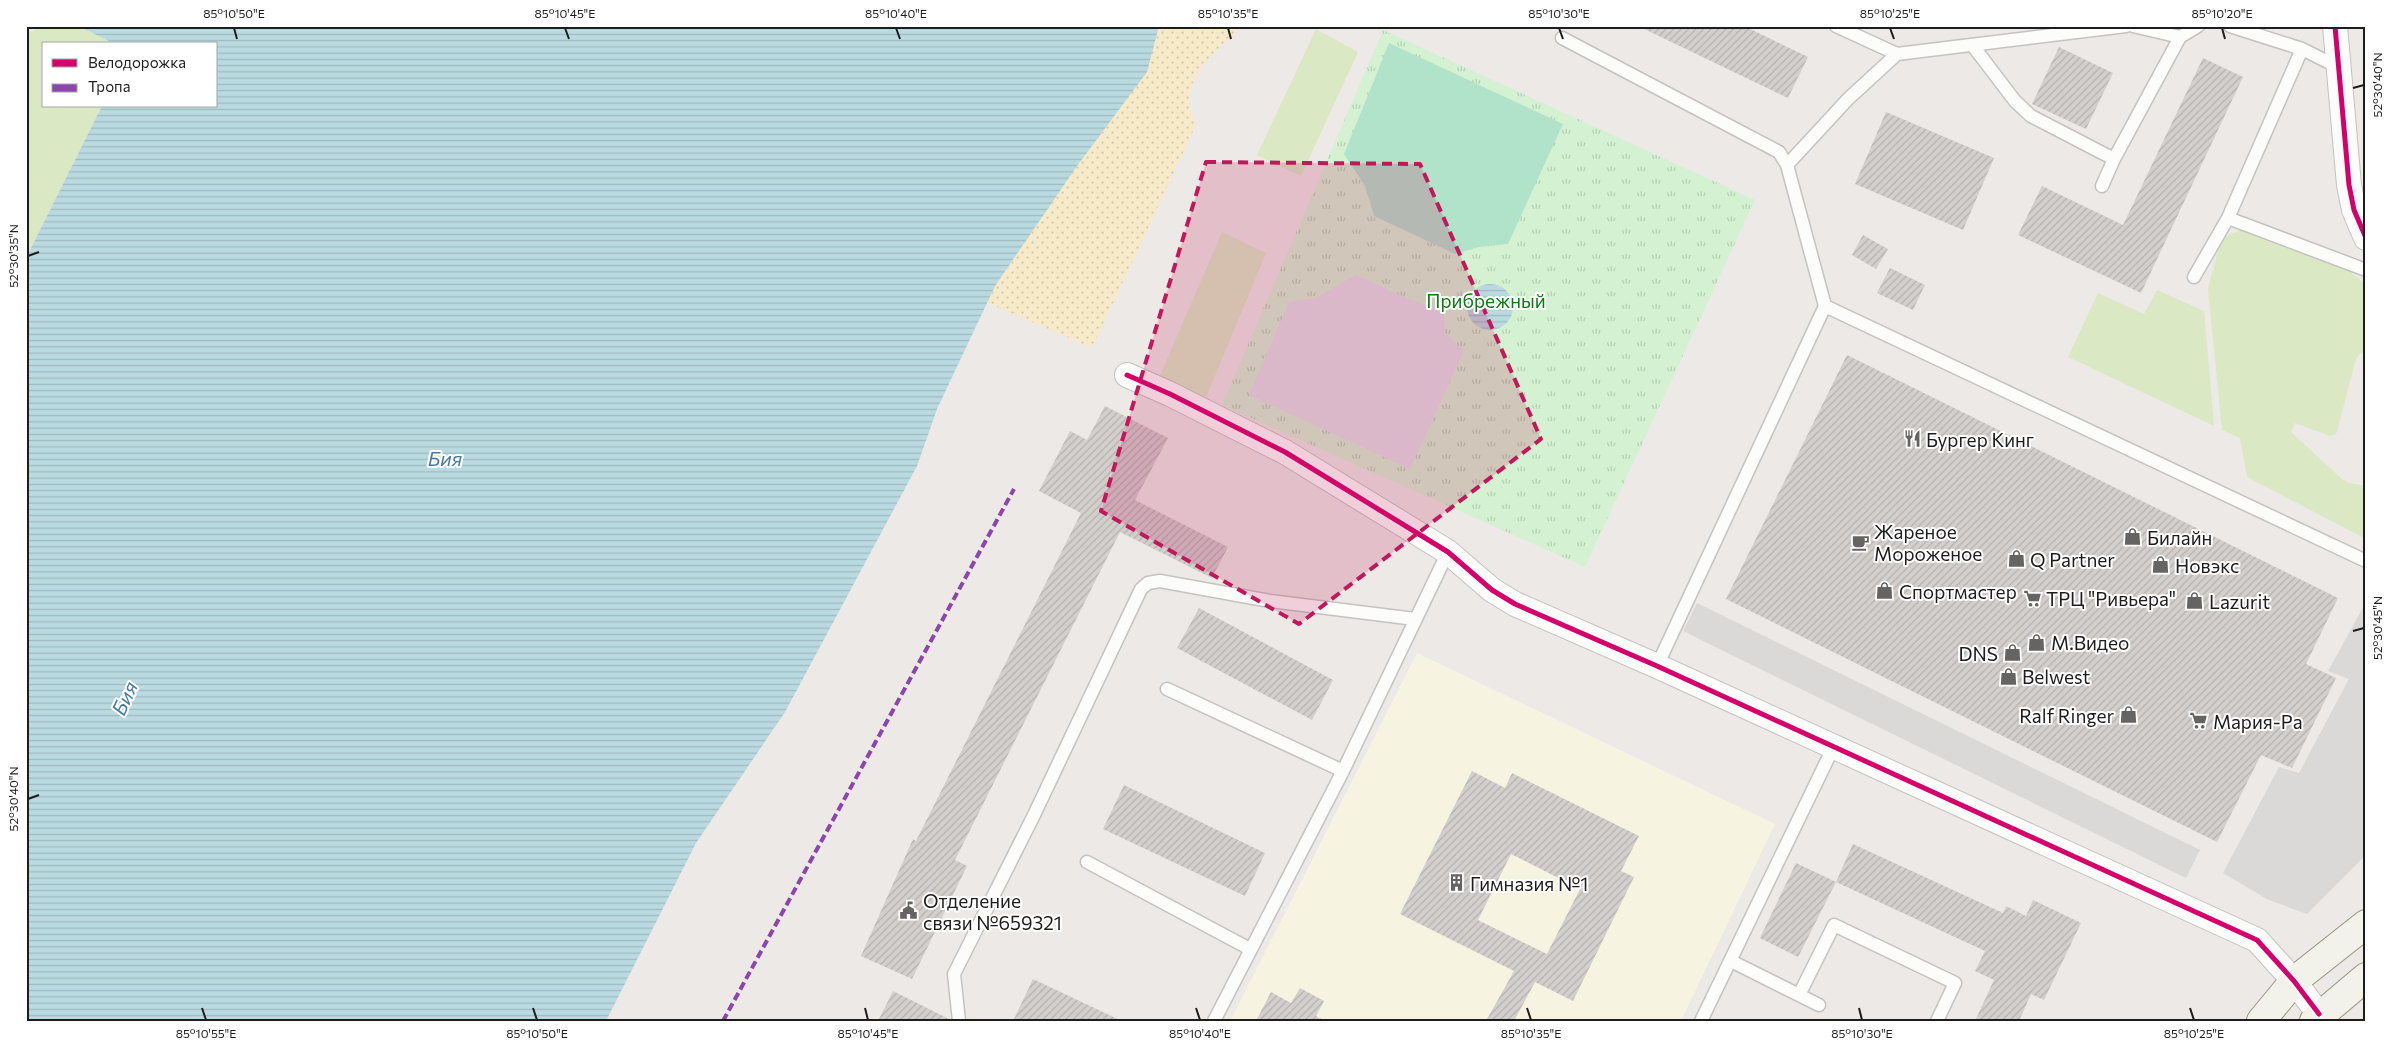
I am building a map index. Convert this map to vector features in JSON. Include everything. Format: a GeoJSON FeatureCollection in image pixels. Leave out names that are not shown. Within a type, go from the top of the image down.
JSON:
{"type":"FeatureCollection","features":[{"type":"Feature","properties":{"kind":"main road"},"geometry":{"type":"LineString","coordinates":[[2262,1021],[2294,981],[2366,924]]}},
{"type":"Feature","properties":{"kind":"main road"},"geometry":{"type":"LineString","coordinates":[[2319,1019],[2366,977]]}},
{"type":"Feature","properties":{"kind":"street"},"geometry":{"type":"LineString","coordinates":[[2335,26],[2349,184],[2360,204],[2366,238]]}},
{"type":"Feature","properties":{"kind":"street"},"geometry":{"type":"LineString","coordinates":[[1127,375],[1170,394],[1285,452],[1448,552],[1492,590],[1515,604],[1834,746],[2258,940],[2294,981],[2319,1019]]}},
{"type":"Feature","properties":{"kind":"lane"},"geometry":{"type":"LineString","coordinates":[[1836,26],[1897,54],[2126,26]]}},
{"type":"Feature","properties":{"kind":"lane"},"geometry":{"type":"LineString","coordinates":[[2133,26],[2180,37]]}},
{"type":"Feature","properties":{"kind":"lane"},"geometry":{"type":"LineString","coordinates":[[2102,186],[2114,159],[2180,37],[2198,26]]}},
{"type":"Feature","properties":{"kind":"lane"},"geometry":{"type":"LineString","coordinates":[[2230,26],[2302,49],[2340,68]]}},
{"type":"Feature","properties":{"kind":"lane"},"geometry":{"type":"LineString","coordinates":[[1562,38],[1779,152],[1787,165],[1825,306],[1657,666]]}},
{"type":"Feature","properties":{"kind":"lane"},"geometry":{"type":"LineString","coordinates":[[1973,46],[2005,90],[2031,116],[2114,159]]}},
{"type":"Feature","properties":{"kind":"lane"},"geometry":{"type":"LineString","coordinates":[[2194,277],[2228,218],[2302,49]]}},
{"type":"Feature","properties":{"kind":"lane"},"geometry":{"type":"LineString","coordinates":[[1787,165],[1848,100],[1897,54]]}},
{"type":"Feature","properties":{"kind":"lane"},"geometry":{"type":"LineString","coordinates":[[2228,218],[2366,270]]}},
{"type":"Feature","properties":{"kind":"lane"},"geometry":{"type":"LineString","coordinates":[[1825,306],[2366,562]]}},
{"type":"Feature","properties":{"kind":"lane"},"geometry":{"type":"LineString","coordinates":[[1214,1021],[1343,771],[1448,552]]}},
{"type":"Feature","properties":{"kind":"lane"},"geometry":{"type":"LineString","coordinates":[[959,1021],[954,974],[1034,815],[1141,589],[1148,583],[1160,581],[1270,601],[1415,619]]}},
{"type":"Feature","properties":{"kind":"lane"},"geometry":{"type":"LineString","coordinates":[[1167,689],[1343,771]]}},
{"type":"Feature","properties":{"kind":"lane"},"geometry":{"type":"LineString","coordinates":[[1701,1021],[1834,746]]}},
{"type":"Feature","properties":{"kind":"lane"},"geometry":{"type":"LineString","coordinates":[[1087,862],[1250,949]]}},
{"type":"Feature","properties":{"kind":"lane"},"geometry":{"type":"LineString","coordinates":[[1799,995],[1834,925],[1955,983],[1937,1021]]}},
{"type":"Feature","properties":{"kind":"lane"},"geometry":{"type":"LineString","coordinates":[[1730,961],[1820,1005]]}},
{"type":"Feature","properties":{"kind":"highlighted area"},"geometry":{"type":"Polygon","coordinates":[[[1206,162],[1420,164],[1541,439],[1299,624],[1101,511],[1206,162]]]}},
{"type":"Feature","properties":{"kind":"shaded area"},"geometry":{"type":"Polygon","coordinates":[[[1355,275],[1444,314],[1445,333],[1464,351],[1410,469],[1249,395],[1289,302],[1316,298],[1355,275]]]}},
{"type":"Feature","properties":{"kind":"shaded area"},"geometry":{"type":"Polygon","coordinates":[[[2366,602],[2366,855],[2307,914],[2267,899],[2223,873],[2279,767],[2299,773],[2349,679],[2328,671],[2366,602]]]}},
{"type":"Feature","properties":{"kind":"shaded area"},"geometry":{"type":"Polygon","coordinates":[[[1697,603],[2200,850],[2186,878],[1683,631],[1697,603]]]}},
{"type":"Feature","properties":{"kind":"shaded area"},"geometry":{"type":"Polygon","coordinates":[[[1417,653],[1775,824],[1681,1021],[1230,1021],[1417,653]]]}},
{"type":"Feature","properties":{"kind":"green space"},"geometry":{"type":"Polygon","coordinates":[[[42,26],[78,26],[111,42],[42,42],[42,108],[101,108],[26,258],[26,34],[42,26]]]}},
{"type":"Feature","properties":{"kind":"green space"},"geometry":{"type":"Polygon","coordinates":[[[1316,29],[1358,52],[1301,176],[1257,155],[1316,29]]]}},
{"type":"Feature","properties":{"kind":"green space","name":"Прибрежный"},"geometry":{"type":"Polygon","coordinates":[[[1383,30],[1755,200],[1585,567],[1222,405],[1383,30]]]}},
{"type":"Feature","properties":{"kind":"green space"},"geometry":{"type":"Polygon","coordinates":[[[1389,43],[1563,124],[1508,244],[1479,247],[1455,254],[1374,216],[1365,186],[1344,154],[1389,43]]]}},
{"type":"Feature","properties":{"kind":"green space"},"geometry":{"type":"Polygon","coordinates":[[[2243,230],[2345,268],[2366,284],[2366,351],[2358,355],[2355,362],[2336,434],[2330,436],[2295,423],[2291,432],[2342,479],[2349,483],[2366,486],[2366,539],[2247,477],[2240,438],[2222,430],[2208,289],[2220,243],[2230,234],[2243,230]]]}},
{"type":"Feature","properties":{"kind":"green space"},"geometry":{"type":"Polygon","coordinates":[[[1222,232],[1266,253],[1205,400],[1158,380],[1222,232]]]}},
{"type":"Feature","properties":{"kind":"green space"},"geometry":{"type":"Polygon","coordinates":[[[2157,290],[2204,311],[2214,426],[2068,357],[2098,293],[2144,314],[2157,290]]]}},
{"type":"Feature","properties":{"kind":"sand"},"geometry":{"type":"Polygon","coordinates":[[[1159,26],[1239,26],[1232,36],[1206,62],[1194,80],[1190,90],[1189,101],[1196,125],[1092,348],[988,303],[995,286],[1077,166],[1146,72],[1159,26]]]}},
{"type":"Feature","properties":{"kind":"water","name":"Бия"},"geometry":{"type":"Polygon","coordinates":[[[78,26],[1159,26],[1147,72],[1077,166],[995,286],[937,409],[917,466],[785,712],[696,843],[606,1021],[26,1021],[26,258],[101,108],[218,108],[218,42],[111,42],[78,26]]]}},
{"type":"Feature","properties":{"kind":"water"},"geometry":{"type":"Polygon","coordinates":[[[1485,284],[1495,284],[1509,294],[1513,307],[1509,320],[1503,326],[1495,330],[1485,330],[1471,320],[1467,312],[1467,302],[1477,288],[1485,284]]]}},
{"type":"Feature","properties":{"kind":"building"},"geometry":{"type":"Polygon","coordinates":[[[1638,26],[1744,26],[1808,57],[1788,98],[1638,26]]]}},
{"type":"Feature","properties":{"kind":"building"},"geometry":{"type":"Polygon","coordinates":[[[2059,47],[2113,73],[2086,129],[2032,104],[2059,47]]]}},
{"type":"Feature","properties":{"kind":"building"},"geometry":{"type":"Polygon","coordinates":[[[2203,58],[2243,77],[2141,293],[2018,235],[2042,186],[2123,225],[2203,58]]]}},
{"type":"Feature","properties":{"kind":"building"},"geometry":{"type":"Polygon","coordinates":[[[1886,112],[1994,158],[1963,230],[1855,184],[1886,112]]]}},
{"type":"Feature","properties":{"kind":"building"},"geometry":{"type":"Polygon","coordinates":[[[1863,235],[1888,249],[1876,269],[1852,255],[1863,235]]]}},
{"type":"Feature","properties":{"kind":"building"},"geometry":{"type":"Polygon","coordinates":[[[1890,268],[1925,285],[1913,310],[1877,293],[1890,268]]]}},
{"type":"Feature","properties":{"kind":"building","name":"ТРЦ \"Ривьера\""},"geometry":{"type":"Polygon","coordinates":[[[1847,355],[2338,598],[2306,664],[2336,678],[2292,768],[2261,755],[2217,842],[1726,599],[1847,355]]]}},
{"type":"Feature","properties":{"kind":"building"},"geometry":{"type":"Polygon","coordinates":[[[1105,406],[1168,438],[1135,500],[1228,547],[1212,578],[1120,532],[955,860],[967,866],[912,979],[861,956],[913,839],[916,841],[1081,513],[1039,491],[1070,431],[1087,440],[1105,406]]]}},
{"type":"Feature","properties":{"kind":"building"},"geometry":{"type":"Polygon","coordinates":[[[1199,608],[1333,680],[1312,720],[1177,648],[1199,608]]]}},
{"type":"Feature","properties":{"kind":"building","name":"Гимназия №1"},"geometry":{"type":"Polygon","coordinates":[[[1472,771],[1505,788],[1512,773],[1639,836],[1621,871],[1634,877],[1573,1001],[1535,982],[1514,1021],[1486,1021],[1514,971],[1400,914],[1472,771]],[[1511,854],[1478,920],[1547,954],[1580,889],[1511,854]]]}},
{"type":"Feature","properties":{"kind":"building"},"geometry":{"type":"Polygon","coordinates":[[[1124,785],[1265,853],[1245,896],[1103,829],[1124,785]]]}},
{"type":"Feature","properties":{"kind":"building"},"geometry":{"type":"Polygon","coordinates":[[[1853,844],[2003,913],[2006,906],[2026,916],[2033,900],[2081,923],[2044,1000],[2031,994],[2019,1021],[1975,1021],[1994,980],[1975,971],[1985,951],[1836,882],[1853,844]]]}},
{"type":"Feature","properties":{"kind":"building"},"geometry":{"type":"Polygon","coordinates":[[[1796,863],[1836,882],[1798,957],[1760,938],[1796,863]]]}},
{"type":"Feature","properties":{"kind":"building"},"geometry":{"type":"Polygon","coordinates":[[[1033,979],[1122,1021],[1013,1021],[1033,979]]]}},
{"type":"Feature","properties":{"kind":"building"},"geometry":{"type":"Polygon","coordinates":[[[1300,988],[1324,1001],[1316,1016],[1325,1021],[1256,1021],[1271,992],[1291,1003],[1300,988]]]}},
{"type":"Feature","properties":{"kind":"building"},"geometry":{"type":"Polygon","coordinates":[[[893,991],[951,1020],[951,1021],[878,1021],[893,991]]]}},
{"type":"Feature","properties":{"kind":"marked path"},"geometry":{"type":"LineString","coordinates":[[723,1021],[1014,489]]}},
{"type":"Feature","properties":{"kind":"cycle path"},"geometry":{"type":"LineString","coordinates":[[2335,26],[2349,185],[2354,210],[2366,238]]}},
{"type":"Feature","properties":{"kind":"cycle path"},"geometry":{"type":"LineString","coordinates":[[1127,375],[1170,394],[1285,452],[1448,552],[1492,590],[1515,604],[1657,666],[2257,940],[2294,981],[2319,1014]]}},
{"type":"Feature","properties":{"kind":"place","name":"Бургер Кинг"},"geometry":{"type":"Point","coordinates":[1912,439]}},
{"type":"Feature","properties":{"kind":"place","name":"Билайн"},"geometry":{"type":"Point","coordinates":[2133,537]}},
{"type":"Feature","properties":{"kind":"place","name":"Жареное Мороженое"},"geometry":{"type":"Point","coordinates":[1860,542]}},
{"type":"Feature","properties":{"kind":"place","name":"Q Partner"},"geometry":{"type":"Point","coordinates":[2016,559]}},
{"type":"Feature","properties":{"kind":"place","name":"Новэкс"},"geometry":{"type":"Point","coordinates":[2161,565]}},
{"type":"Feature","properties":{"kind":"place","name":"Спортмастер"},"geometry":{"type":"Point","coordinates":[1885,591]}},
{"type":"Feature","properties":{"kind":"place","name":"ТРЦ \"Ривьера\""},"geometry":{"type":"Point","coordinates":[2032,598]}},
{"type":"Feature","properties":{"kind":"place","name":"Lazurit"},"geometry":{"type":"Point","coordinates":[2195,601]}},
{"type":"Feature","properties":{"kind":"place","name":"М.Видео"},"geometry":{"type":"Point","coordinates":[2037,642]}},
{"type":"Feature","properties":{"kind":"place","name":"DNS"},"geometry":{"type":"Point","coordinates":[2012,653]}},
{"type":"Feature","properties":{"kind":"place","name":"Belwest"},"geometry":{"type":"Point","coordinates":[2008,676]}},
{"type":"Feature","properties":{"kind":"place","name":"Ralf Ringer"},"geometry":{"type":"Point","coordinates":[2128,715]}},
{"type":"Feature","properties":{"kind":"place","name":"Мария-Ра"},"geometry":{"type":"Point","coordinates":[2199,721]}},
{"type":"Feature","properties":{"kind":"place","name":"Гимназия №1"},"geometry":{"type":"Point","coordinates":[1456,883]}},
{"type":"Feature","properties":{"kind":"place","name":"Отделение связи №659321"},"geometry":{"type":"Point","coordinates":[909,911]}}]}
